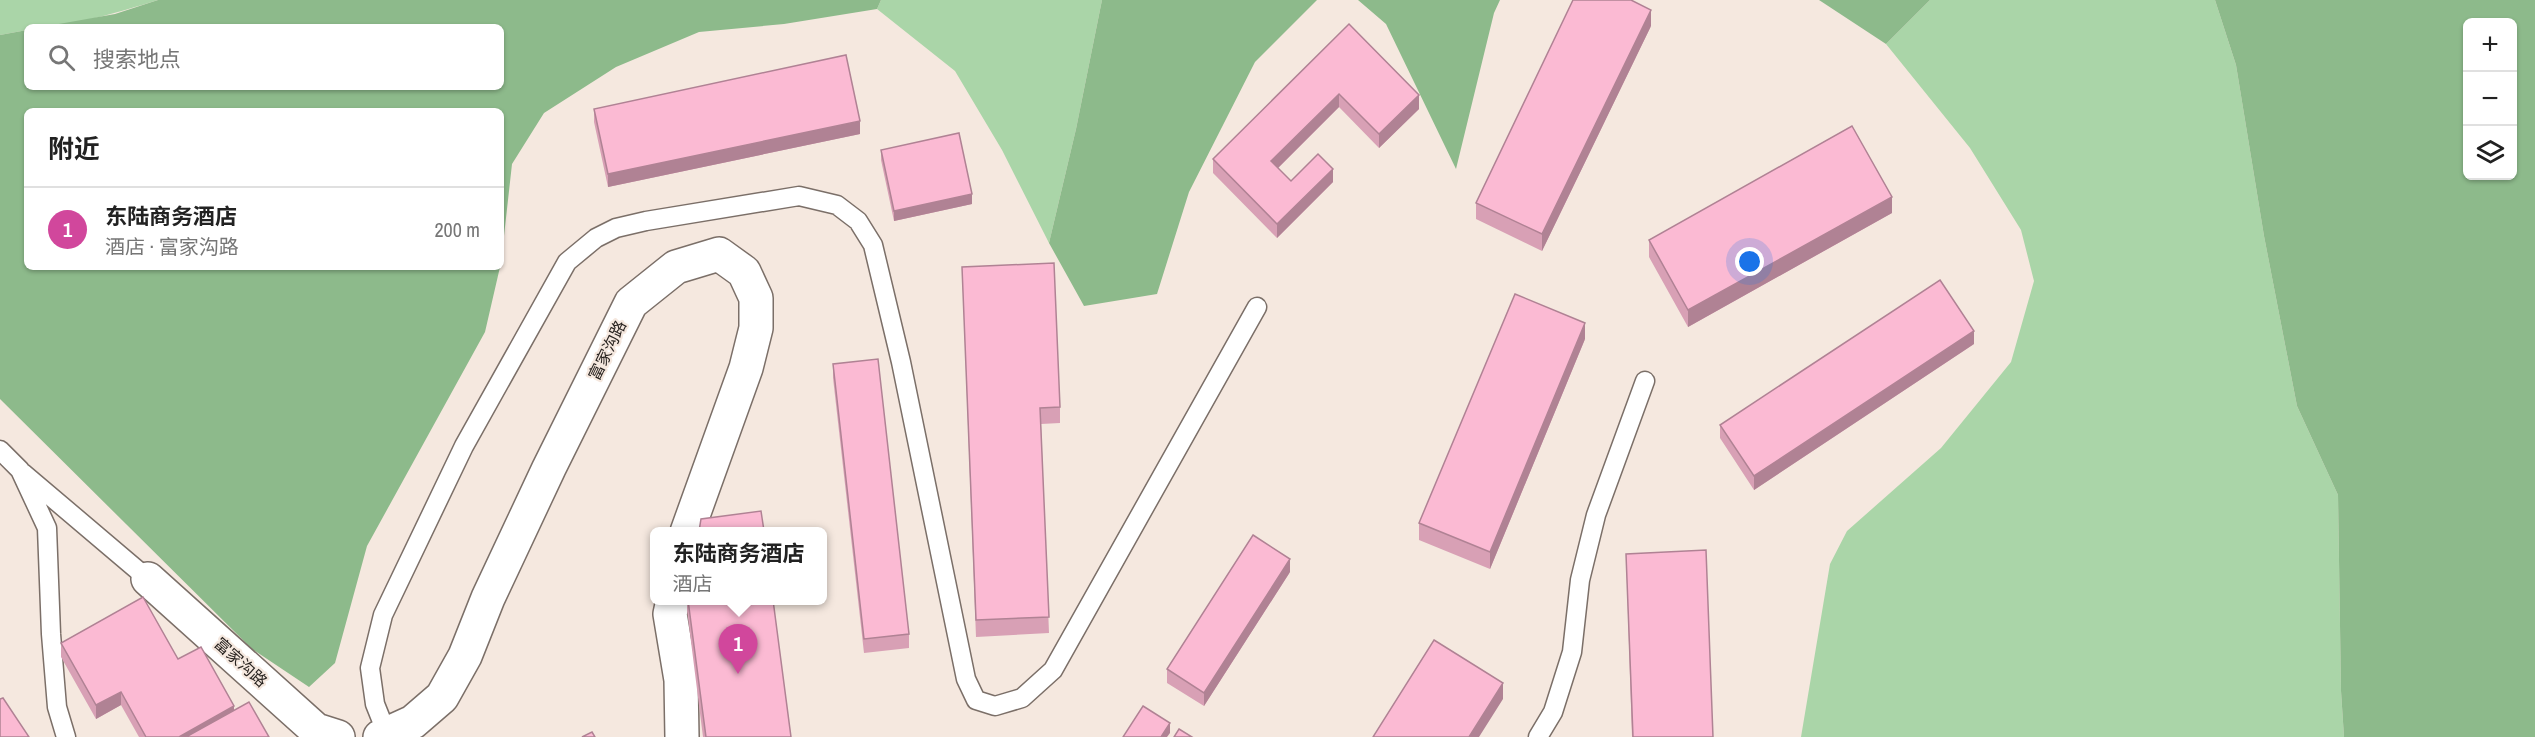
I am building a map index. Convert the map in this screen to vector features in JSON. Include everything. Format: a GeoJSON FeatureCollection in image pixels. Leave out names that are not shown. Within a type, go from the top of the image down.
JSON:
{"type":"FeatureCollection","features":[{"type":"Feature","properties":{"kind":"street","name":"富家沟路"},"geometry":{"type":"LineString","coordinates":[[383,735],[413,722],[442,697],[465,656],[488,598],[549,468],[631,303],[676,267],[719,254],[744,272],[756,298],[756,328],[746,368],[688,527]]}},
{"type":"Feature","properties":{"kind":"street","name":"富家沟路"},"geometry":{"type":"LineString","coordinates":[[148,579],[316,730],[338,737]]}},
{"type":"Feature","properties":{"kind":"street"},"geometry":{"type":"LineString","coordinates":[[672,605],[670,614],[681,680],[682,737]]}},
{"type":"Feature","properties":{"kind":"lane"},"geometry":{"type":"LineString","coordinates":[[383,735],[375,704],[370,669],[383,615],[410,555],[464,446],[567,262],[596,238],[616,228],[799,196],[837,205],[858,221],[873,245],[902,362],[966,679],[976,700],[995,706],[1022,698],[1053,670],[1257,307]]}},
{"type":"Feature","properties":{"kind":"lane"},"geometry":{"type":"LineString","coordinates":[[1538,737],[1553,712],[1572,652],[1580,580],[1596,515],[1646,381]]}},
{"type":"Feature","properties":{"kind":"lane"},"geometry":{"type":"LineString","coordinates":[[0,450],[20,470],[148,579]]}},
{"type":"Feature","properties":{"kind":"lane"},"geometry":{"type":"LineString","coordinates":[[20,470],[47,528],[51,634],[57,707],[66,737]]}},
{"type":"Feature","properties":{"kind":"green space"},"geometry":{"type":"Polygon","coordinates":[[[0,0],[158,0],[65,24],[24,24],[24,31],[0,35],[0,0]]]}},
{"type":"Feature","properties":{"kind":"green space"},"geometry":{"type":"Polygon","coordinates":[[[158,0],[881,0],[877,9],[784,24],[699,32],[616,67],[544,113],[512,164],[504,236],[504,108],[24,108],[24,270],[499,270],[485,332],[367,546],[335,663],[309,687],[252,649],[0,399],[0,35],[24,31],[24,90],[504,90],[504,24],[59,24],[115,14],[158,0]]]}},
{"type":"Feature","properties":{"kind":"green space"},"geometry":{"type":"Polygon","coordinates":[[[881,0],[1102,0],[1076,129],[1049,243],[1002,150],[955,71],[877,9],[881,0]]]}},
{"type":"Feature","properties":{"kind":"green space"},"geometry":{"type":"Polygon","coordinates":[[[1102,0],[1317,0],[1255,62],[1189,192],[1157,294],[1084,306],[1049,243],[1076,129],[1102,0]]]}},
{"type":"Feature","properties":{"kind":"green space"},"geometry":{"type":"Polygon","coordinates":[[[1358,0],[1500,0],[1494,13],[1456,169],[1386,24],[1358,0]]]}},
{"type":"Feature","properties":{"kind":"green space"},"geometry":{"type":"Polygon","coordinates":[[[1819,0],[1930,0],[1886,44],[1819,0]]]}},
{"type":"Feature","properties":{"kind":"green space"},"geometry":{"type":"Polygon","coordinates":[[[1930,0],[2215,0],[2236,65],[2264,236],[2297,406],[2338,495],[2341,691],[2344,737],[1801,737],[1830,564],[1847,531],[1941,448],[2011,362],[2034,281],[2021,230],[1970,148],[1886,44],[1930,0]]]}},
{"type":"Feature","properties":{"kind":"green space"},"geometry":{"type":"Polygon","coordinates":[[[2215,0],[2535,0],[2535,737],[2344,737],[2341,691],[2338,495],[2297,406],[2264,236],[2236,65],[2215,0]]]}},
{"type":"Feature","properties":{"kind":"building"},"geometry":{"type":"Polygon","coordinates":[[[1573,0],[1631,0],[1651,10],[1542,234],[1476,203],[1573,0]]]}},
{"type":"Feature","properties":{"kind":"building"},"geometry":{"type":"Polygon","coordinates":[[[1349,24],[1419,95],[1379,134],[1339,94],[1271,161],[1291,181],[1318,154],[1333,169],[1277,224],[1213,159],[1349,24]]]}},
{"type":"Feature","properties":{"kind":"building"},"geometry":{"type":"Polygon","coordinates":[[[846,55],[860,121],[608,174],[594,109],[846,55]]]}},
{"type":"Feature","properties":{"kind":"building"},"geometry":{"type":"Polygon","coordinates":[[[1852,126],[1892,197],[1688,310],[1649,240],[1852,126]]]}},
{"type":"Feature","properties":{"kind":"building"},"geometry":{"type":"Polygon","coordinates":[[[959,133],[972,194],[894,211],[881,150],[959,133]]]}},
{"type":"Feature","properties":{"kind":"building"},"geometry":{"type":"Polygon","coordinates":[[[1054,263],[1060,407],[1040,408],[1049,617],[976,620],[962,267],[1054,263]]]}},
{"type":"Feature","properties":{"kind":"building"},"geometry":{"type":"Polygon","coordinates":[[[1940,280],[1974,331],[1754,476],[1720,425],[1940,280]]]}},
{"type":"Feature","properties":{"kind":"building"},"geometry":{"type":"Polygon","coordinates":[[[1515,294],[1585,323],[1490,552],[1419,523],[1515,294]]]}},
{"type":"Feature","properties":{"kind":"building"},"geometry":{"type":"Polygon","coordinates":[[[878,359],[909,634],[864,639],[833,364],[878,359]]]}},
{"type":"Feature","properties":{"kind":"building"},"geometry":{"type":"Polygon","coordinates":[[[761,511],[763,527],[700,527],[701,519],[761,511]]]}},
{"type":"Feature","properties":{"kind":"building"},"geometry":{"type":"Polygon","coordinates":[[[1253,535],[1290,559],[1204,693],[1167,669],[1253,535]]]}},
{"type":"Feature","properties":{"kind":"building"},"geometry":{"type":"Polygon","coordinates":[[[1706,550],[1713,737],[1633,737],[1626,554],[1706,550]]]}},
{"type":"Feature","properties":{"kind":"building"},"geometry":{"type":"Polygon","coordinates":[[[143,597],[178,659],[201,647],[234,706],[179,737],[146,737],[121,692],[96,705],[61,643],[143,597]]]}},
{"type":"Feature","properties":{"kind":"building"},"geometry":{"type":"Polygon","coordinates":[[[689,605],[774,605],[791,737],[706,737],[689,605]]]}},
{"type":"Feature","properties":{"kind":"building"},"geometry":{"type":"Polygon","coordinates":[[[1434,640],[1503,683],[1469,737],[1373,737],[1434,640]]]}},
{"type":"Feature","properties":{"kind":"building"},"geometry":{"type":"Polygon","coordinates":[[[3,698],[29,737],[0,737],[0,699],[3,698]]]}},
{"type":"Feature","properties":{"kind":"building"},"geometry":{"type":"Polygon","coordinates":[[[249,702],[269,737],[186,737],[249,702]]]}},
{"type":"Feature","properties":{"kind":"building"},"geometry":{"type":"Polygon","coordinates":[[[1143,706],[1170,723],[1161,737],[1123,737],[1143,706]]]}},
{"type":"Feature","properties":{"kind":"building"},"geometry":{"type":"Polygon","coordinates":[[[1179,729],[1192,737],[1174,737],[1179,729]]]}},
{"type":"Feature","properties":{"kind":"building"},"geometry":{"type":"Polygon","coordinates":[[[592,732],[595,737],[582,737],[592,732]]]}},
{"type":"Feature","properties":{"kind":"place","name":"东陆商务酒店"},"geometry":{"type":"Point","coordinates":[738,674]}}]}
